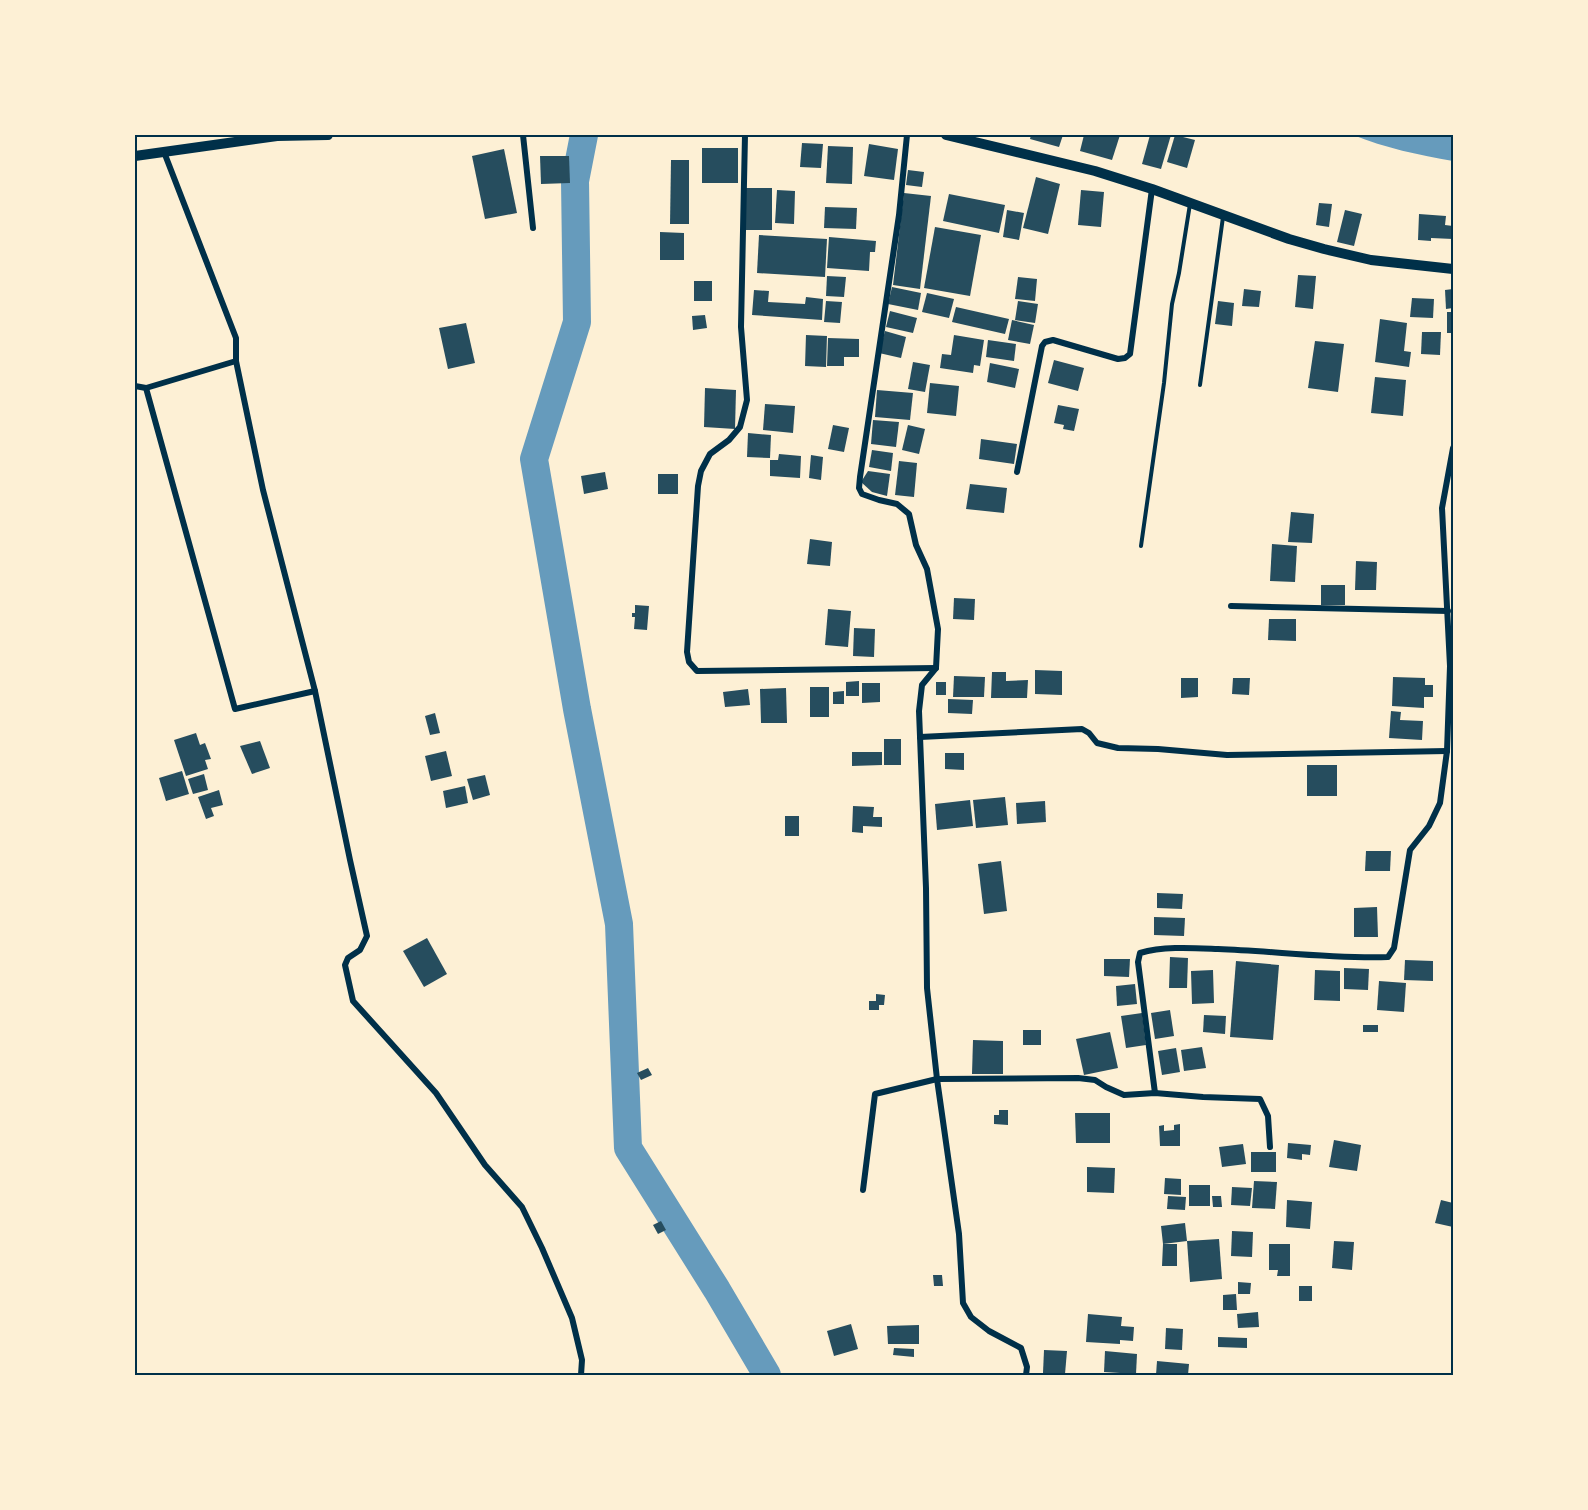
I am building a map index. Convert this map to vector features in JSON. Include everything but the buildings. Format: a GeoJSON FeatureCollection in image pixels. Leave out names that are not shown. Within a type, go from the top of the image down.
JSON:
{"type":"FeatureCollection","features":[{"type":"Feature","properties":{"kind":"main road"},"geometry":{"type":"LineString","coordinates":[[135,156],[277,136],[328,135]]}},
{"type":"Feature","properties":{"kind":"main road"},"geometry":{"type":"LineString","coordinates":[[946,135],[1095,171],[1152,189],[1289,239],[1333,252],[1371,260],[1453,268]]}},
{"type":"Feature","properties":{"kind":"street"},"geometry":{"type":"LineString","coordinates":[[523,135],[533,228]]}},
{"type":"Feature","properties":{"kind":"street"},"geometry":{"type":"LineString","coordinates":[[745,135],[741,327],[747,400],[740,427],[729,440],[710,454],[701,471],[698,486],[687,652],[690,662],[697,671],[936,668]]}},
{"type":"Feature","properties":{"kind":"street"},"geometry":{"type":"LineString","coordinates":[[907,135],[899,215],[860,488],[862,494],[897,504],[909,514],[916,545],[927,569],[930,583],[938,629],[936,668],[922,685],[920,711],[927,988],[937,1079],[959,1234],[963,1303],[971,1317],[989,1331],[1021,1348],[1027,1367],[1026,1375]]}},
{"type":"Feature","properties":{"kind":"street"},"geometry":{"type":"LineString","coordinates":[[164,151],[236,338],[236,361],[263,490],[315,691],[367,936],[360,950],[348,958],[345,965],[353,1001],[436,1093],[485,1165],[522,1207],[572,1318],[582,1360],[581,1375]]}},
{"type":"Feature","properties":{"kind":"street"},"geometry":{"type":"LineString","coordinates":[[1017,472],[1042,346],[1045,342],[1053,340],[1118,359],[1130,354],[1152,189]]}},
{"type":"Feature","properties":{"kind":"street"},"geometry":{"type":"LineString","coordinates":[[135,386],[146,388],[236,361]]}},
{"type":"Feature","properties":{"kind":"street"},"geometry":{"type":"LineString","coordinates":[[146,388],[235,709],[315,691]]}},
{"type":"Feature","properties":{"kind":"street"},"geometry":{"type":"LineString","coordinates":[[1155,1093],[1138,962],[1140,953],[1149,950],[1192,948],[1356,958],[1388,957],[1394,948],[1410,850],[1429,826],[1440,803],[1447,751],[1450,666],[1442,508],[1453,448]]}},
{"type":"Feature","properties":{"kind":"street"},"geometry":{"type":"LineString","coordinates":[[1230,606],[1448,611]]}},
{"type":"Feature","properties":{"kind":"street"},"geometry":{"type":"LineString","coordinates":[[920,737],[1082,729],[1089,733],[1097,743],[1118,748],[1227,754],[1447,751]]}},
{"type":"Feature","properties":{"kind":"street"},"geometry":{"type":"LineString","coordinates":[[863,1190],[875,1094],[937,1079],[1078,1078],[1095,1080],[1124,1095],[1155,1093],[1260,1099],[1268,1116],[1270,1147]]}},
{"type":"Feature","properties":{"kind":"lane"},"geometry":{"type":"LineString","coordinates":[[1141,546],[1164,383],[1172,304],[1190,203]]}},
{"type":"Feature","properties":{"kind":"lane"},"geometry":{"type":"LineString","coordinates":[[1200,385],[1223,215]]}},
{"type":"Feature","properties":{"kind":"water"},"geometry":{"type":"Polygon","coordinates":[[[1353,135],[1453,135],[1453,161],[1402,151],[1353,135]]]}},
{"type":"Feature","properties":{"kind":"waterway"},"geometry":{"type":"LineString","coordinates":[[584,135],[575,181],[577,322],[534,459],[577,709],[619,924],[628,1148],[767,1375]]}}]}
